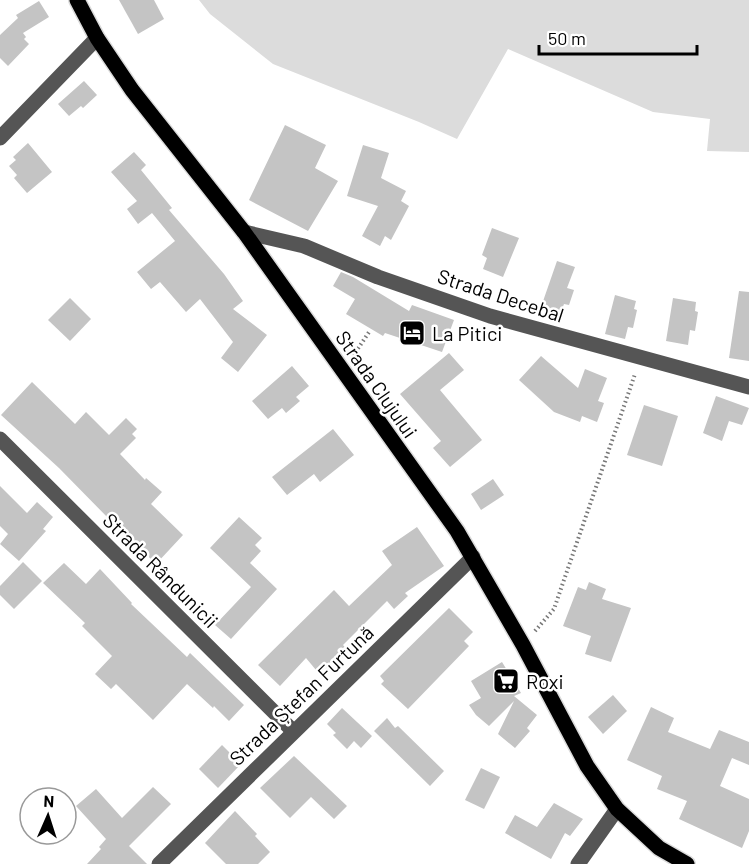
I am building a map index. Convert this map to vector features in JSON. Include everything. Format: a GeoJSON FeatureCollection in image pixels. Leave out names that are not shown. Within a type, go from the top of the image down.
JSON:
{"type":"FeatureCollection","features":[{"type":"Feature","properties":{"kind":"main road","name":"Strada Clujului"},"geometry":{"type":"LineString","coordinates":[[77,0],[97,38],[132,90],[243,232],[473,557],[587,766],[617,809],[659,848],[687,864]]}},
{"type":"Feature","properties":{"kind":"street"},"geometry":{"type":"LineString","coordinates":[[0,138],[97,38]]}},
{"type":"Feature","properties":{"kind":"street","name":"Strada Decebal"},"geometry":{"type":"LineString","coordinates":[[243,232],[304,246],[378,276],[490,316],[749,387]]}},
{"type":"Feature","properties":{"kind":"street","name":"Strada Rândunicii"},"geometry":{"type":"LineString","coordinates":[[0,439],[293,731]]}},
{"type":"Feature","properties":{"kind":"street","name":"Strada Ștefan Furtună"},"geometry":{"type":"LineString","coordinates":[[159,864],[473,557]]}},
{"type":"Feature","properties":{"kind":"street"},"geometry":{"type":"LineString","coordinates":[[578,864],[617,809]]}},
{"type":"Feature","properties":{"kind":"path"},"geometry":{"type":"LineString","coordinates":[[343,371],[369,332]]}},
{"type":"Feature","properties":{"kind":"path"},"geometry":{"type":"LineString","coordinates":[[523,645],[554,609],[640,358]]}},
{"type":"Feature","properties":{"kind":"shaded area"},"geometry":{"type":"Polygon","coordinates":[[[199,0],[749,0],[749,152],[707,151],[710,119],[653,112],[508,49],[457,139],[273,64],[210,14],[199,0]]]}},
{"type":"Feature","properties":{"kind":"building"},"geometry":{"type":"Polygon","coordinates":[[[119,0],[154,0],[164,19],[138,34],[119,0]]]}},
{"type":"Feature","properties":{"kind":"building"},"geometry":{"type":"Polygon","coordinates":[[[39,1],[49,17],[23,33],[26,37],[24,39],[29,44],[8,66],[0,58],[0,35],[18,18],[16,15],[39,1]]]}},
{"type":"Feature","properties":{"kind":"building"},"geometry":{"type":"Polygon","coordinates":[[[84,81],[97,95],[83,108],[81,106],[69,116],[58,104],[84,81]]]}},
{"type":"Feature","properties":{"kind":"building"},"geometry":{"type":"Polygon","coordinates":[[[285,125],[326,145],[315,168],[338,181],[308,231],[249,200],[285,125]]]}},
{"type":"Feature","properties":{"kind":"building"},"geometry":{"type":"Polygon","coordinates":[[[28,143],[52,172],[27,193],[14,178],[17,175],[9,166],[16,160],[13,157],[28,143]]]}},
{"type":"Feature","properties":{"kind":"building"},"geometry":{"type":"Polygon","coordinates":[[[363,145],[389,153],[381,178],[406,191],[401,201],[409,206],[391,240],[385,236],[380,246],[362,236],[378,206],[347,196],[363,145]]]}},
{"type":"Feature","properties":{"kind":"building"},"geometry":{"type":"Polygon","coordinates":[[[134,152],[146,165],[141,170],[172,208],[169,210],[224,274],[243,301],[233,309],[267,335],[238,372],[221,358],[233,342],[200,299],[186,312],[160,282],[151,289],[137,272],[175,241],[152,213],[138,224],[127,209],[137,201],[111,172],[134,152]]]}},
{"type":"Feature","properties":{"kind":"building"},"geometry":{"type":"Polygon","coordinates":[[[492,228],[519,238],[503,277],[483,269],[487,258],[482,255],[492,228]]]}},
{"type":"Feature","properties":{"kind":"building"},"geometry":{"type":"Polygon","coordinates":[[[557,261],[575,267],[567,288],[574,290],[569,305],[564,304],[560,314],[541,307],[557,261]]]}},
{"type":"Feature","properties":{"kind":"building"},"geometry":{"type":"Polygon","coordinates":[[[341,272],[409,311],[412,305],[454,320],[442,352],[385,333],[383,336],[346,314],[355,299],[333,286],[341,272]]]}},
{"type":"Feature","properties":{"kind":"building"},"geometry":{"type":"Polygon","coordinates":[[[739,291],[749,292],[749,361],[729,358],[739,291]]]}},
{"type":"Feature","properties":{"kind":"building"},"geometry":{"type":"Polygon","coordinates":[[[615,295],[636,301],[634,309],[637,310],[633,328],[628,327],[625,339],[605,334],[615,295]]]}},
{"type":"Feature","properties":{"kind":"building"},"geometry":{"type":"Polygon","coordinates":[[[70,298],[91,319],[70,341],[48,320],[70,298]]]}},
{"type":"Feature","properties":{"kind":"building"},"geometry":{"type":"Polygon","coordinates":[[[673,298],[696,302],[695,311],[698,312],[695,331],[690,330],[688,345],[666,341],[673,298]]]}},
{"type":"Feature","properties":{"kind":"building"},"geometry":{"type":"Polygon","coordinates":[[[449,353],[464,370],[440,390],[482,440],[450,467],[433,448],[441,441],[400,394],[449,353]]]}},
{"type":"Feature","properties":{"kind":"building"},"geometry":{"type":"Polygon","coordinates":[[[541,356],[578,388],[585,369],[607,378],[598,401],[604,403],[597,422],[582,416],[580,422],[554,412],[519,380],[541,356]]]}},
{"type":"Feature","properties":{"kind":"building"},"geometry":{"type":"Polygon","coordinates":[[[292,366],[309,386],[296,397],[300,401],[286,413],[282,408],[268,419],[252,401],[292,366]]]}},
{"type":"Feature","properties":{"kind":"building"},"geometry":{"type":"Polygon","coordinates":[[[32,382],[75,424],[86,412],[109,435],[126,418],[137,429],[132,434],[136,438],[120,454],[145,480],[146,478],[162,492],[151,504],[183,535],[156,564],[108,521],[110,520],[59,468],[1,415],[32,382]]]}},
{"type":"Feature","properties":{"kind":"building"},"geometry":{"type":"Polygon","coordinates":[[[716,396],[749,408],[742,425],[729,421],[722,441],[703,433],[716,396]]]}},
{"type":"Feature","properties":{"kind":"building"},"geometry":{"type":"Polygon","coordinates":[[[644,405],[678,416],[662,466],[627,455],[644,405]]]}},
{"type":"Feature","properties":{"kind":"building"},"geometry":{"type":"Polygon","coordinates":[[[333,429],[354,455],[320,482],[314,474],[287,495],[272,477],[333,429]]]}},
{"type":"Feature","properties":{"kind":"building"},"geometry":{"type":"Polygon","coordinates":[[[493,479],[504,495],[481,510],[471,494],[493,479]]]}},
{"type":"Feature","properties":{"kind":"building"},"geometry":{"type":"Polygon","coordinates":[[[0,486],[27,513],[37,502],[53,517],[43,529],[46,531],[19,561],[0,544],[8,534],[0,526],[0,486]]]}},
{"type":"Feature","properties":{"kind":"building"},"geometry":{"type":"Polygon","coordinates":[[[239,517],[262,538],[255,545],[261,551],[250,563],[277,589],[231,639],[215,625],[251,587],[210,548],[239,517]]]}},
{"type":"Feature","properties":{"kind":"building"},"geometry":{"type":"Polygon","coordinates":[[[417,527],[444,566],[405,593],[408,596],[394,609],[387,601],[343,645],[349,652],[327,670],[322,665],[316,670],[306,658],[280,686],[258,665],[334,590],[349,606],[392,565],[382,551],[417,527]]]}},
{"type":"Feature","properties":{"kind":"building"},"geometry":{"type":"Polygon","coordinates":[[[23,562],[42,581],[14,609],[0,595],[0,586],[23,562]]]}},
{"type":"Feature","properties":{"kind":"building"},"geometry":{"type":"Polygon","coordinates":[[[64,563],[86,584],[100,569],[131,604],[187,657],[190,653],[244,705],[229,721],[187,684],[153,720],[116,684],[111,689],[95,674],[112,656],[82,626],[85,623],[43,583],[64,563]]]}},
{"type":"Feature","properties":{"kind":"building"},"geometry":{"type":"Polygon","coordinates":[[[589,582],[606,589],[602,599],[631,608],[611,662],[585,654],[591,636],[563,626],[578,587],[586,590],[589,582]]]}},
{"type":"Feature","properties":{"kind":"building"},"geometry":{"type":"Polygon","coordinates":[[[449,608],[473,632],[464,641],[469,646],[408,709],[381,684],[384,681],[380,676],[449,608]]]}},
{"type":"Feature","properties":{"kind":"building"},"geometry":{"type":"Polygon","coordinates":[[[502,662],[521,693],[514,696],[537,715],[527,728],[530,731],[515,748],[498,734],[514,701],[489,726],[476,715],[469,705],[481,698],[471,681],[502,662]]]}},
{"type":"Feature","properties":{"kind":"building"},"geometry":{"type":"Polygon","coordinates":[[[613,695],[627,711],[603,734],[588,717],[613,695]]]}},
{"type":"Feature","properties":{"kind":"building"},"geometry":{"type":"Polygon","coordinates":[[[651,707],[674,718],[668,732],[710,749],[719,730],[749,742],[749,765],[732,758],[720,786],[749,799],[749,831],[742,848],[679,819],[687,801],[657,789],[662,776],[627,760],[651,707]]]}},
{"type":"Feature","properties":{"kind":"building"},"geometry":{"type":"Polygon","coordinates":[[[342,708],[372,736],[361,748],[354,741],[347,749],[333,735],[336,733],[327,724],[342,708]]]}},
{"type":"Feature","properties":{"kind":"building"},"geometry":{"type":"Polygon","coordinates":[[[387,718],[395,728],[398,726],[444,771],[430,786],[374,731],[387,718]]]}},
{"type":"Feature","properties":{"kind":"building"},"geometry":{"type":"Polygon","coordinates":[[[222,745],[241,764],[218,788],[199,769],[222,745]]]}},
{"type":"Feature","properties":{"kind":"building"},"geometry":{"type":"Polygon","coordinates":[[[294,756],[347,806],[334,819],[311,797],[290,818],[260,788],[294,756]]]}},
{"type":"Feature","properties":{"kind":"building"},"geometry":{"type":"Polygon","coordinates":[[[481,768],[500,777],[484,809],[465,800],[481,768]]]}},
{"type":"Feature","properties":{"kind":"building"},"geometry":{"type":"Polygon","coordinates":[[[153,787],[171,804],[129,846],[147,864],[87,864],[101,849],[99,847],[106,839],[78,808],[78,804],[96,789],[122,818],[153,787]]]}},
{"type":"Feature","properties":{"kind":"building"},"geometry":{"type":"Polygon","coordinates":[[[554,803],[583,819],[570,836],[565,833],[551,859],[505,833],[515,815],[537,827],[554,803]]]}},
{"type":"Feature","properties":{"kind":"building"},"geometry":{"type":"Polygon","coordinates":[[[235,811],[270,852],[258,864],[226,864],[205,843],[235,811]]]}},
{"type":"Feature","properties":{"kind":"place","name":"La Pitici"},"geometry":{"type":"Point","coordinates":[412,333]}},
{"type":"Feature","properties":{"kind":"place","name":"Roxi"},"geometry":{"type":"Point","coordinates":[506,681]}}]}
